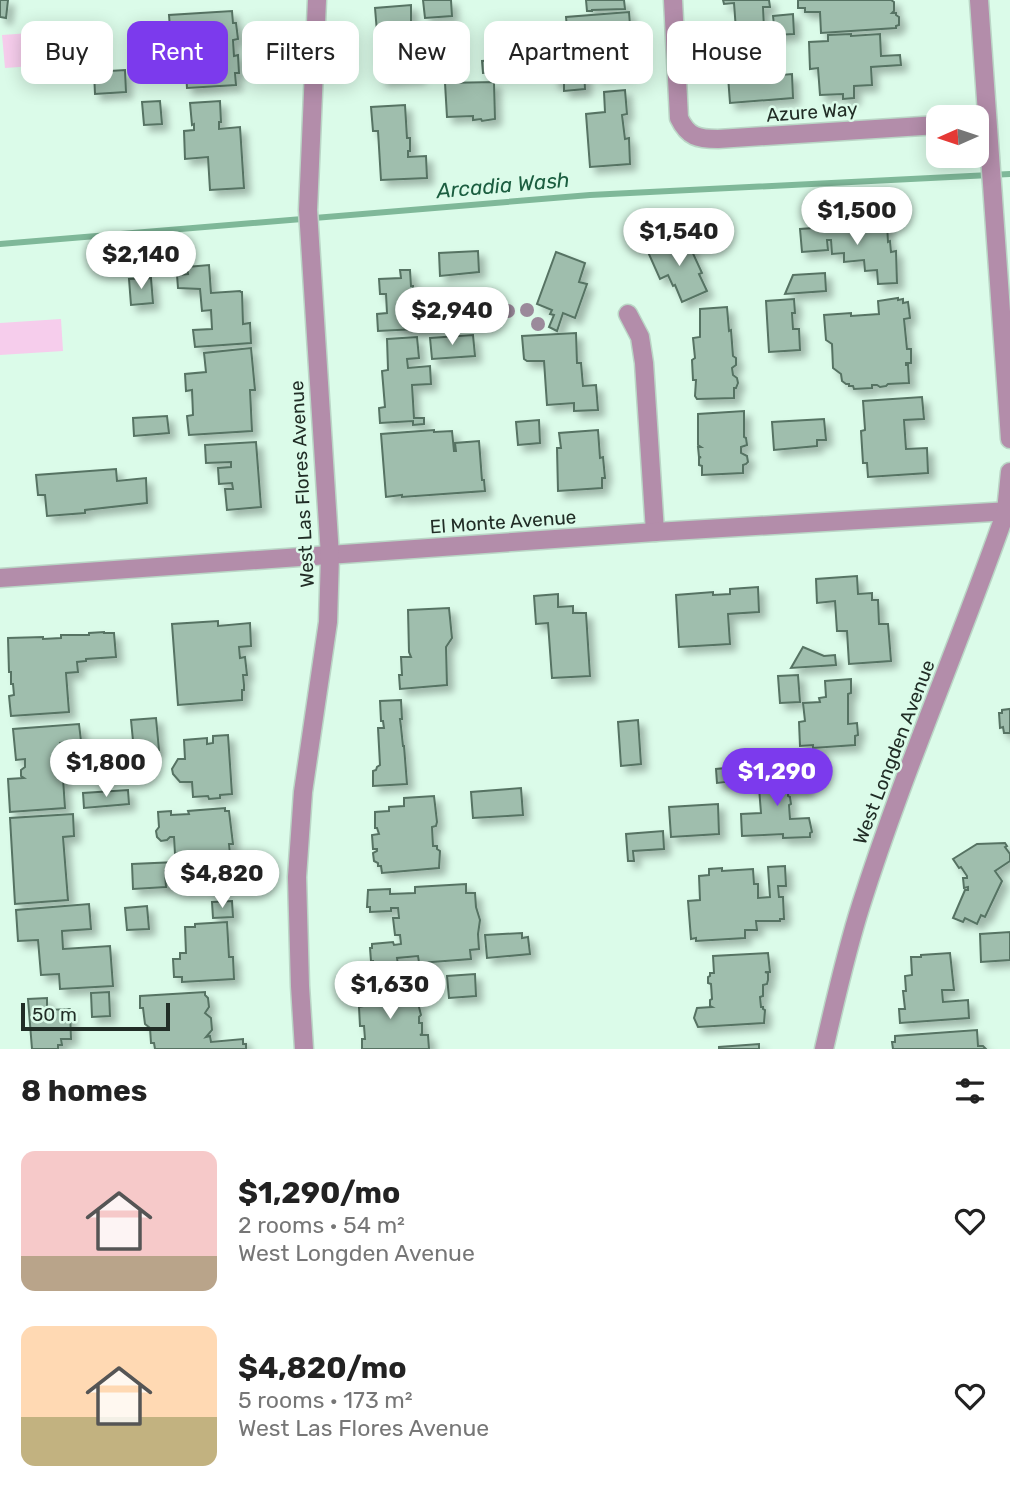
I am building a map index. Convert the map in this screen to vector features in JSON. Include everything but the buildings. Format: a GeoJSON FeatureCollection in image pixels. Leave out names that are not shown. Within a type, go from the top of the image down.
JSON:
{"type":"FeatureCollection","features":[{"type":"Feature","properties":{"kind":"street","name":"West Las Flores Avenue"},"geometry":{"type":"LineString","coordinates":[[304,1049],[297,877],[303,792],[328,622],[330,556],[307,210],[317,0]]}},
{"type":"Feature","properties":{"kind":"street","name":"Azure Way"},"geometry":{"type":"LineString","coordinates":[[673,0],[679,118],[689,133],[706,139],[735,139],[926,126]]}},
{"type":"Feature","properties":{"kind":"street"},"geometry":{"type":"LineString","coordinates":[[979,0],[982,105]]}},
{"type":"Feature","properties":{"kind":"street"},"geometry":{"type":"LineString","coordinates":[[989,158],[1010,439]]}},
{"type":"Feature","properties":{"kind":"street"},"geometry":{"type":"LineString","coordinates":[[628,314],[640,337],[644,363],[655,532]]}},
{"type":"Feature","properties":{"kind":"street","name":"West Longden Avenue"},"geometry":{"type":"LineString","coordinates":[[824,1049],[860,907],[882,842],[1008,511],[1010,472]]}},
{"type":"Feature","properties":{"kind":"street","name":"El Monte Avenue"},"geometry":{"type":"LineString","coordinates":[[0,578],[655,532],[1008,511]]}},
{"type":"Feature","properties":{"kind":"shaded area"},"geometry":{"type":"Polygon","coordinates":[[[21,34],[21,67],[5,68],[2,35],[21,34]]]}},
{"type":"Feature","properties":{"kind":"shaded area"},"geometry":{"type":"Polygon","coordinates":[[[61,319],[63,351],[0,355],[0,323],[61,319]]]}},
{"type":"Feature","properties":{"kind":"waterway","name":"Arcadia Wash"},"geometry":{"type":"LineString","coordinates":[[0,244],[590,195],[1010,174]]}}]}
